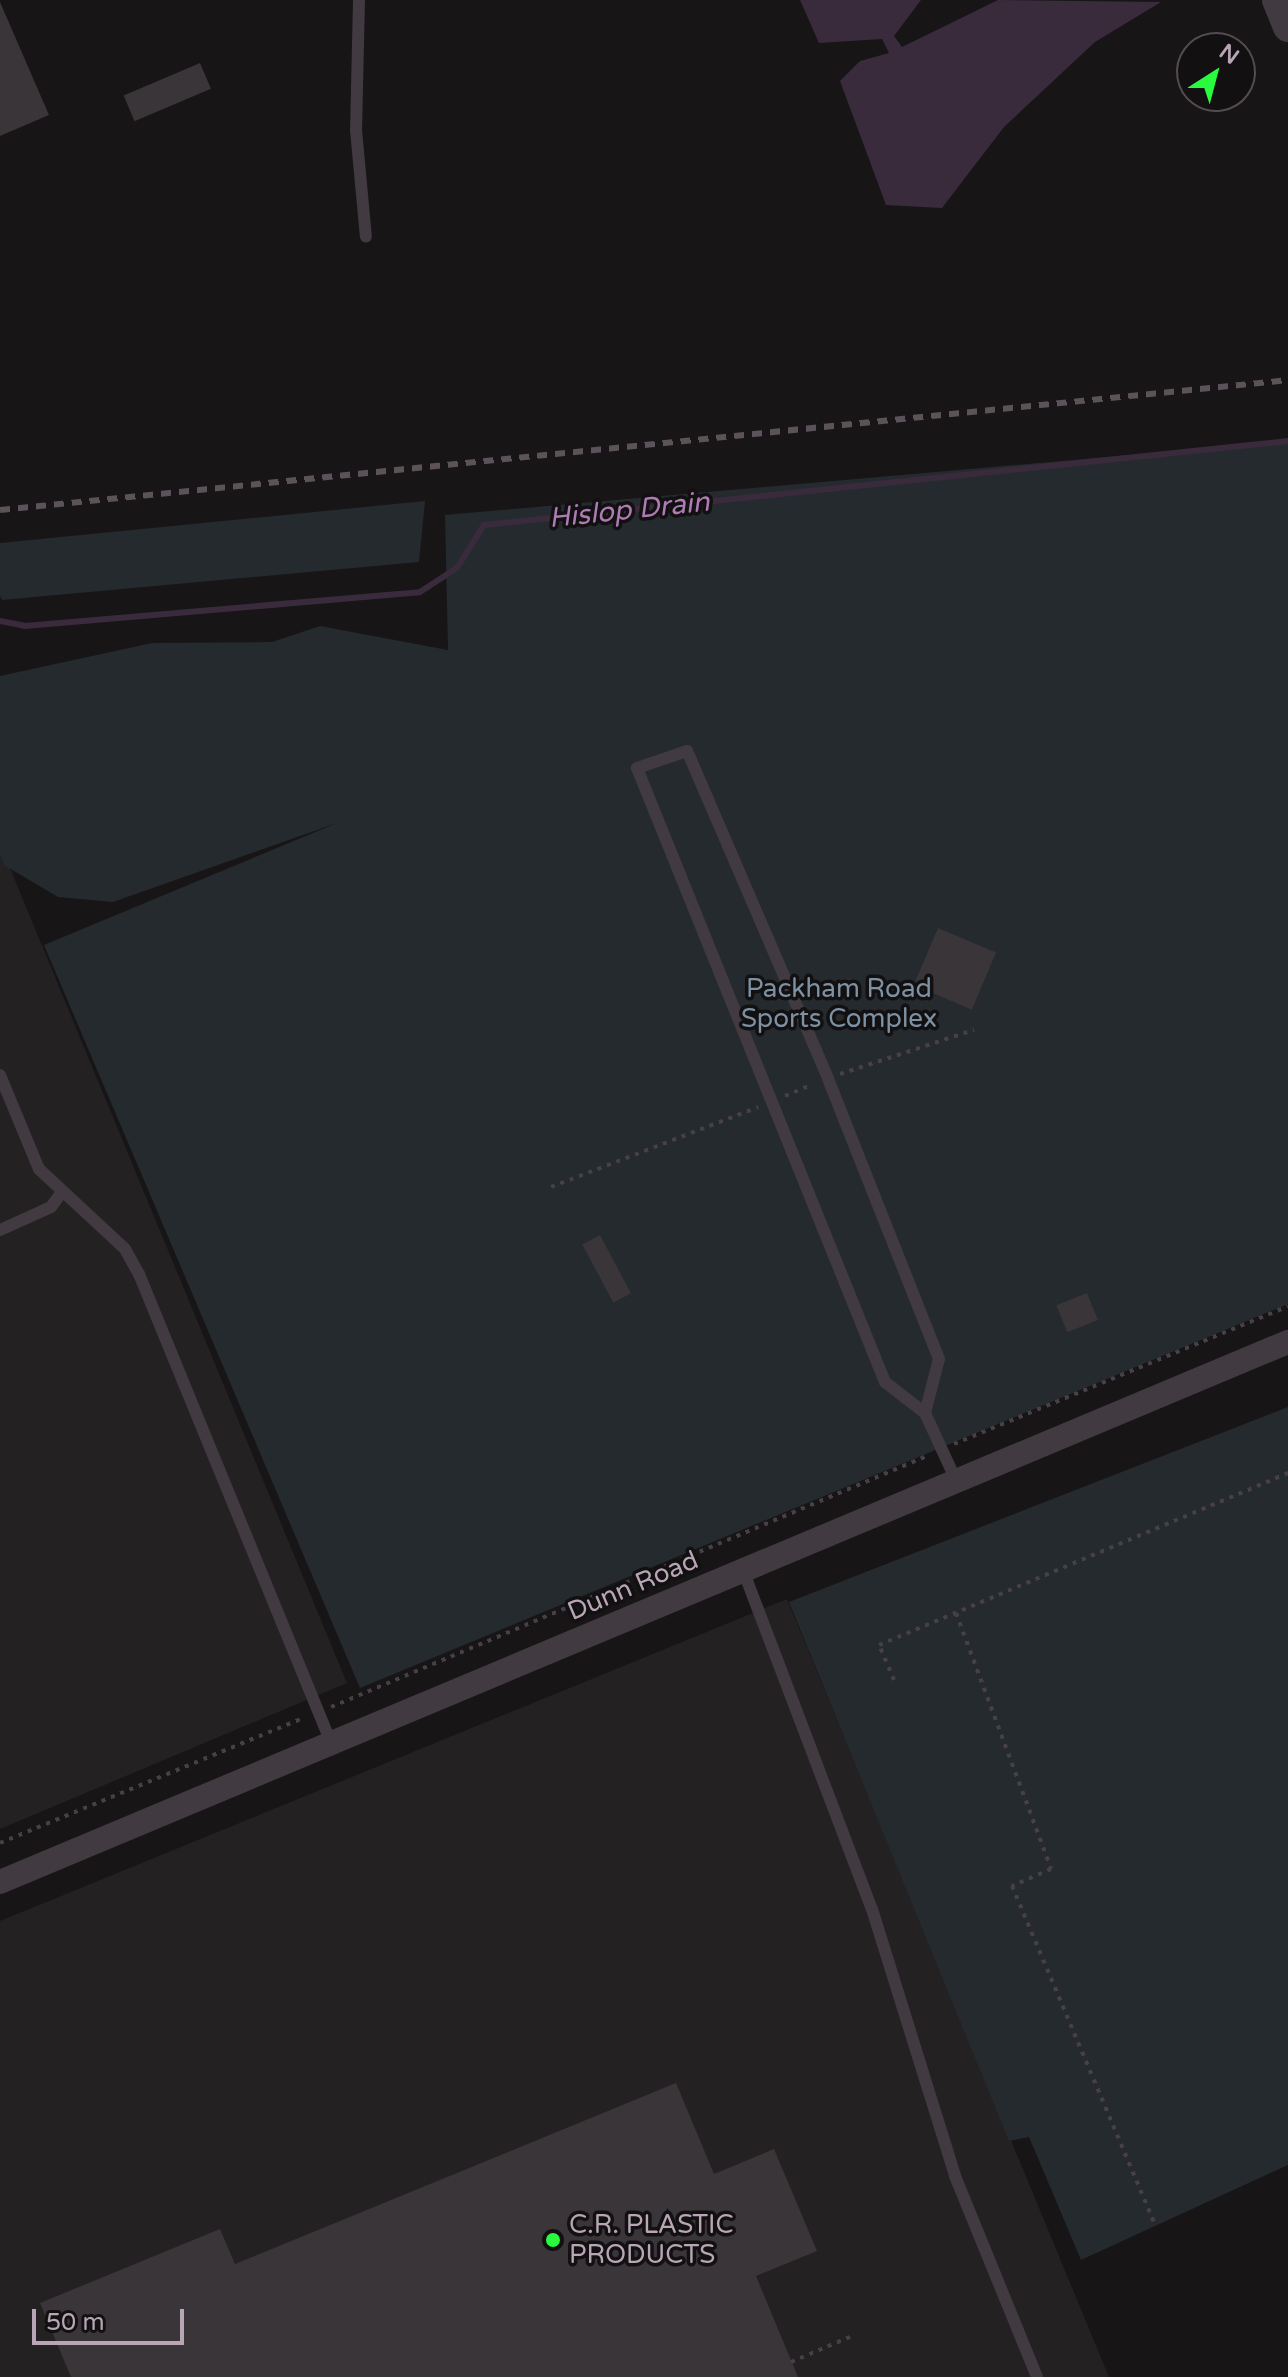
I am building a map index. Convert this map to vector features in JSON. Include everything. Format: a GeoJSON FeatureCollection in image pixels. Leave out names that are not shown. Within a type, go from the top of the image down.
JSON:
{"type":"FeatureCollection","features":[{"type":"Feature","properties":{"kind":"street"},"geometry":{"type":"LineString","coordinates":[[1277,0],[1288,27]]}},
{"type":"Feature","properties":{"kind":"street","name":"Dunn Road"},"geometry":{"type":"LineString","coordinates":[[0,1882],[1288,1342]]}},
{"type":"Feature","properties":{"kind":"lane"},"geometry":{"type":"LineString","coordinates":[[359,0],[356,130],[366,237]]}},
{"type":"Feature","properties":{"kind":"lane"},"geometry":{"type":"LineString","coordinates":[[925,1413],[939,1359],[828,1078],[687,751],[637,768],[885,1382],[925,1413],[956,1480]]}},
{"type":"Feature","properties":{"kind":"lane"},"geometry":{"type":"LineString","coordinates":[[0,1075],[39,1169],[125,1249],[139,1274],[332,1745]]}},
{"type":"Feature","properties":{"kind":"lane"},"geometry":{"type":"LineString","coordinates":[[0,1230],[51,1207],[62,1192]]}},
{"type":"Feature","properties":{"kind":"lane"},"geometry":{"type":"LineString","coordinates":[[743,1570],[872,1909],[955,2176],[1037,2377]]}},
{"type":"Feature","properties":{"kind":"path"},"geometry":{"type":"LineString","coordinates":[[324,1709],[1288,1306]]}},
{"type":"Feature","properties":{"kind":"path"},"geometry":{"type":"LineString","coordinates":[[894,1680],[879,1645],[1288,1473]]}},
{"type":"Feature","properties":{"kind":"path"},"geometry":{"type":"LineString","coordinates":[[956,1613],[1051,1869],[1012,1886],[1154,2222]]}},
{"type":"Feature","properties":{"kind":"path"},"geometry":{"type":"LineString","coordinates":[[0,1843],[313,1714]]}},
{"type":"Feature","properties":{"kind":"path"},"geometry":{"type":"LineString","coordinates":[[791,2362],[852,2336]]}},
{"type":"Feature","properties":{"kind":"shaded area"},"geometry":{"type":"Polygon","coordinates":[[[800,0],[921,0],[894,36],[902,47],[998,0],[1161,2],[1095,42],[1004,127],[942,208],[886,205],[840,81],[860,61],[889,53],[882,39],[819,43],[800,0]]]}},
{"type":"Feature","properties":{"kind":"shaded area"},"geometry":{"type":"Polygon","coordinates":[[[0,844],[347,1683],[0,1829],[0,844]]]}},
{"type":"Feature","properties":{"kind":"shaded area"},"geometry":{"type":"Polygon","coordinates":[[[787,1599],[1109,2377],[0,2377],[0,1921],[787,1599]]]}},
{"type":"Feature","properties":{"kind":"green space","name":"Packham Road Sports Complex"},"geometry":{"type":"Polygon","coordinates":[[[1288,441],[1288,1304],[360,1688],[44,945],[337,823],[113,902],[58,897],[4,865],[0,854],[0,676],[152,643],[272,642],[320,626],[448,650],[445,515],[1288,441]]]}},
{"type":"Feature","properties":{"kind":"green space"},"geometry":{"type":"Polygon","coordinates":[[[425,501],[419,562],[2,600],[0,596],[0,543],[425,501]]]}},
{"type":"Feature","properties":{"kind":"green space"},"geometry":{"type":"Polygon","coordinates":[[[1288,1407],[1288,2165],[1081,2260],[1029,2137],[1009,2141],[789,1602],[1288,1407]]]}},
{"type":"Feature","properties":{"kind":"building"},"geometry":{"type":"Polygon","coordinates":[[[0,2],[49,115],[0,136],[0,2]]]}},
{"type":"Feature","properties":{"kind":"building"},"geometry":{"type":"Polygon","coordinates":[[[200,63],[211,89],[135,121],[124,95],[200,63]]]}},
{"type":"Feature","properties":{"kind":"building"},"geometry":{"type":"Polygon","coordinates":[[[938,928],[996,953],[972,1010],[914,985],[938,928]]]}},
{"type":"Feature","properties":{"kind":"building"},"geometry":{"type":"Polygon","coordinates":[[[600,1235],[631,1293],[613,1303],[582,1244],[600,1235]]]}},
{"type":"Feature","properties":{"kind":"building"},"geometry":{"type":"Polygon","coordinates":[[[1087,1293],[1098,1320],[1067,1332],[1056,1305],[1087,1293]]]}},
{"type":"Feature","properties":{"kind":"building","name":"C.R. PLASTIC PRODUCTS"},"geometry":{"type":"Polygon","coordinates":[[[676,2083],[714,2174],[774,2149],[817,2251],[756,2276],[798,2377],[71,2377],[40,2303],[220,2229],[235,2264],[676,2083]]]}},
{"type":"Feature","properties":{"kind":"waterway","name":"Hislop Drain"},"geometry":{"type":"LineString","coordinates":[[0,621],[25,626],[420,592],[457,568],[484,525],[1288,441]]}},
{"type":"Feature","properties":{"kind":"railway"},"geometry":{"type":"LineString","coordinates":[[0,510],[1288,380]]}},
{"type":"Feature","properties":{"kind":"place","name":"C.R. PLASTIC PRODUCTS"},"geometry":{"type":"Point","coordinates":[553,2240]}}]}
